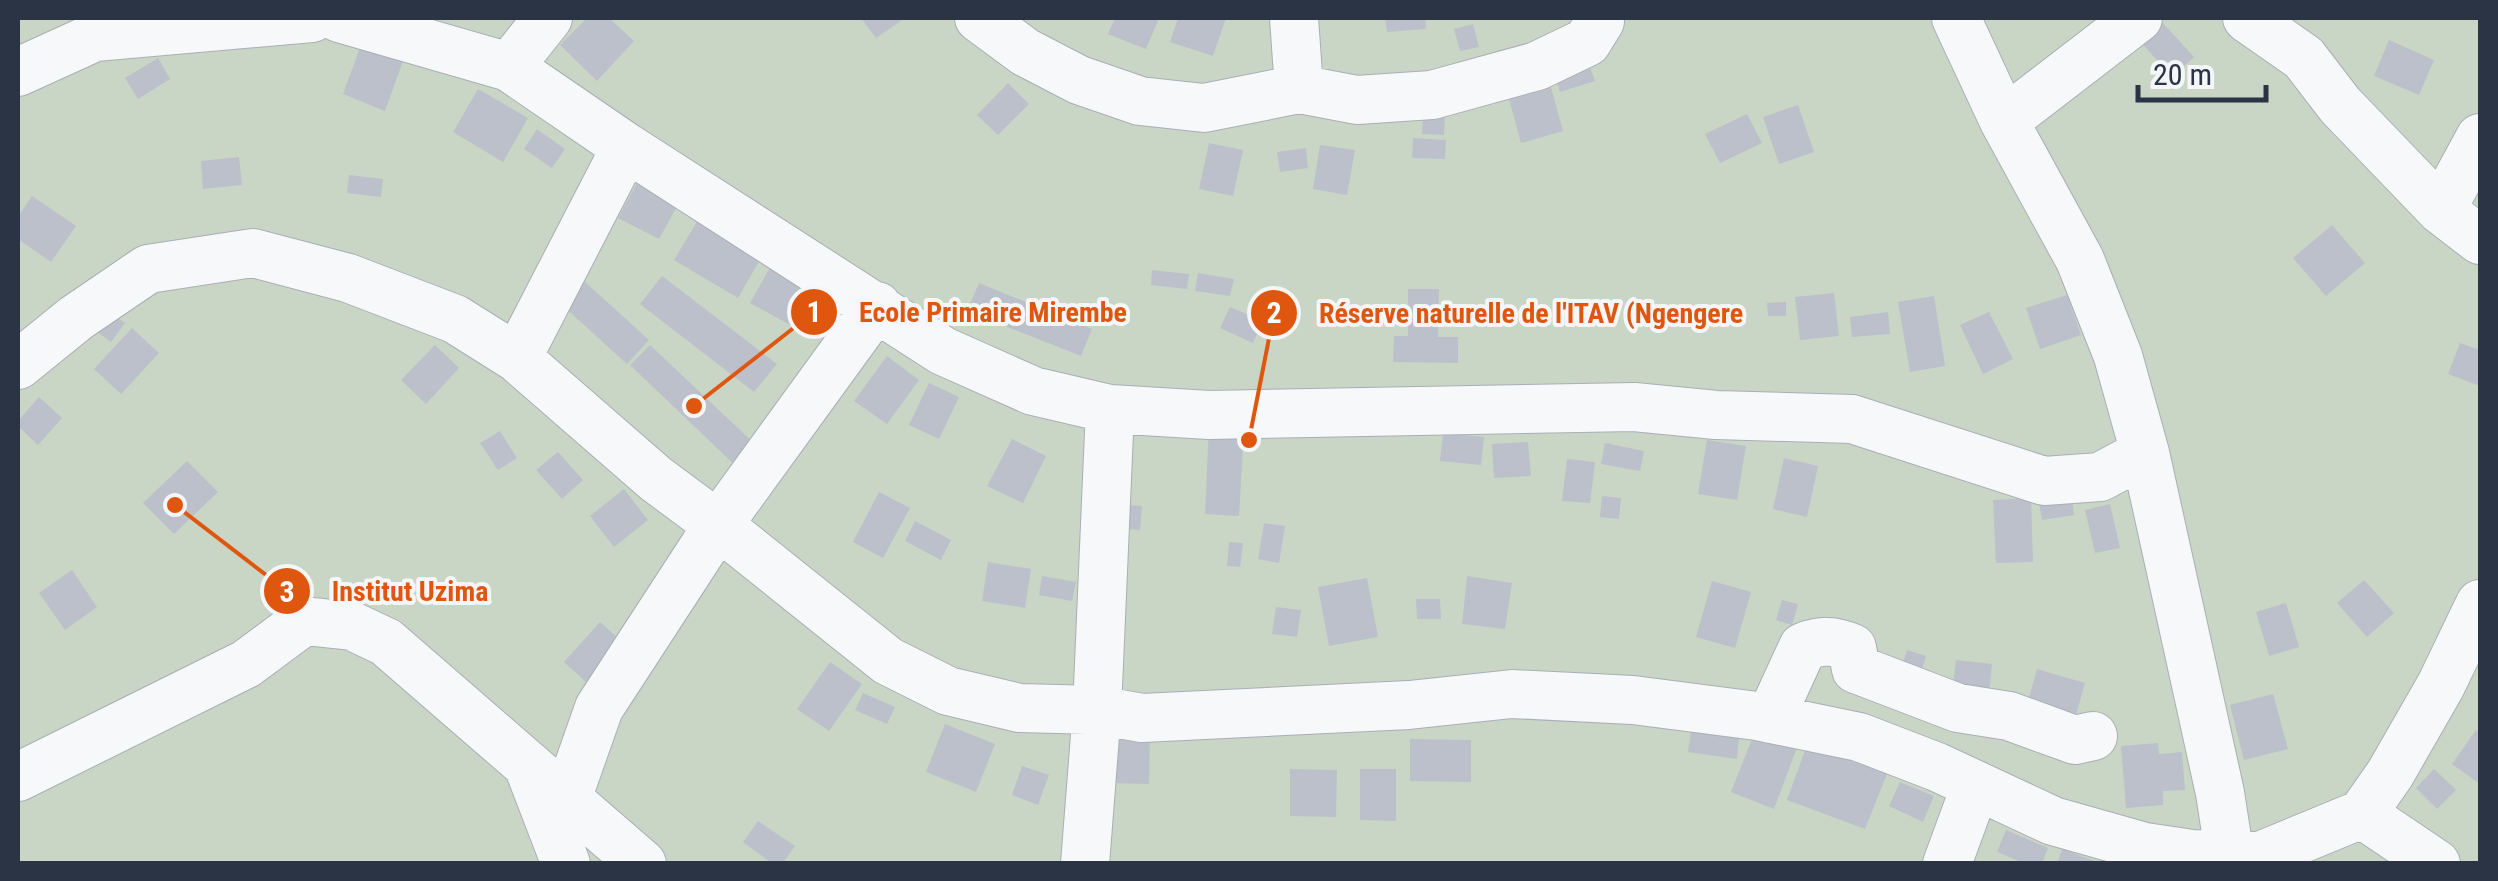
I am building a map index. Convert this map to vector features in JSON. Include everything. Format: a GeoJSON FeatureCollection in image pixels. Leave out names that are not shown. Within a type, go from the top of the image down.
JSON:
{"type":"FeatureCollection","features":[{"type":"Feature","properties":{"kind":"street"},"geometry":{"type":"LineString","coordinates":[[18,72],[95,38],[312,18]]}},
{"type":"Feature","properties":{"kind":"street"},"geometry":{"type":"LineString","coordinates":[[339,18],[509,67],[626,147],[943,350],[1034,392],[1110,410],[1209,415],[1634,407],[1716,415],[1852,419],[2044,481],[2100,476],[2145,453]]}},
{"type":"Feature","properties":{"kind":"street"},"geometry":{"type":"LineString","coordinates":[[509,67],[548,18]]}},
{"type":"Feature","properties":{"kind":"street"},"geometry":{"type":"LineString","coordinates":[[980,18],[1025,52],[1079,80],[1140,100],[1204,108],[1299,89],[1357,100],[1432,95],[1537,66],[1587,42],[1600,22],[1598,18]]}},
{"type":"Feature","properties":{"kind":"street"},"geometry":{"type":"LineString","coordinates":[[1294,18],[1299,89]]}},
{"type":"Feature","properties":{"kind":"street"},"geometry":{"type":"LineString","coordinates":[[1956,18],[2004,121],[2080,260],[2118,356],[2145,453],[2220,793],[2231,860]]}},
{"type":"Feature","properties":{"kind":"street"},"geometry":{"type":"LineString","coordinates":[[2004,121],[2138,18]]}},
{"type":"Feature","properties":{"kind":"street"},"geometry":{"type":"LineString","coordinates":[[2247,18],[2304,58],[2340,105],[2441,210],[2480,240]]}},
{"type":"Feature","properties":{"kind":"street"},"geometry":{"type":"LineString","coordinates":[[2441,210],[2480,138]]}},
{"type":"Feature","properties":{"kind":"street"},"geometry":{"type":"LineString","coordinates":[[517,358],[626,147]]}},
{"type":"Feature","properties":{"kind":"street"},"geometry":{"type":"LineString","coordinates":[[18,365],[76,318],[148,269],[253,253],[348,278],[455,320],[517,358],[656,480],[718,524],[888,661],[948,691],[1019,708],[1097,710],[1142,718],[1409,705],[1512,694],[1633,700],[1770,719],[1859,738],[2053,821],[2145,847],[2231,860],[2260,856],[2362,814],[2441,685],[2480,604]]}},
{"type":"Feature","properties":{"kind":"street"},"geometry":{"type":"LineString","coordinates":[[568,796],[599,708],[718,524],[877,306]]}},
{"type":"Feature","properties":{"kind":"street"},"geometry":{"type":"LineString","coordinates":[[1086,864],[1110,410]]}},
{"type":"Feature","properties":{"kind":"street"},"geometry":{"type":"LineString","coordinates":[[18,777],[246,664],[304,621],[352,626],[386,642],[642,864]]}},
{"type":"Feature","properties":{"kind":"street"},"geometry":{"type":"LineString","coordinates":[[1770,719],[1803,648],[1819,641],[1839,642],[1852,648],[1856,668],[1958,708],[2008,716],[2075,740],[2094,736]]}},
{"type":"Feature","properties":{"kind":"street"},"geometry":{"type":"LineString","coordinates":[[528,764],[566,864]]}},
{"type":"Feature","properties":{"kind":"street"},"geometry":{"type":"LineString","coordinates":[[1947,864],[1976,786]]}},
{"type":"Feature","properties":{"kind":"street"},"geometry":{"type":"LineString","coordinates":[[2362,814],[2436,864]]}},
{"type":"Feature","properties":{"kind":"green space"},"geometry":{"type":"Polygon","coordinates":[[[18,18],[2480,18],[2480,863],[18,863],[18,18]]]}},
{"type":"Feature","properties":{"kind":"building"},"geometry":{"type":"Polygon","coordinates":[[[587,18],[609,18],[634,41],[597,81],[560,45],[587,18]]]}},
{"type":"Feature","properties":{"kind":"building"},"geometry":{"type":"Polygon","coordinates":[[[861,18],[905,18],[876,38],[861,18]]]}},
{"type":"Feature","properties":{"kind":"building"},"geometry":{"type":"Polygon","coordinates":[[[1115,18],[1159,18],[1146,49],[1108,34],[1115,18]]]}},
{"type":"Feature","properties":{"kind":"building"},"geometry":{"type":"Polygon","coordinates":[[[1178,18],[1226,18],[1213,56],[1170,42],[1178,18]]]}},
{"type":"Feature","properties":{"kind":"building"},"geometry":{"type":"Polygon","coordinates":[[[1385,18],[1425,18],[1426,29],[1387,32],[1385,18]]]}},
{"type":"Feature","properties":{"kind":"building"},"geometry":{"type":"Polygon","coordinates":[[[2160,20],[2194,57],[2172,77],[2138,39],[2160,20]]]}},
{"type":"Feature","properties":{"kind":"building"},"geometry":{"type":"Polygon","coordinates":[[[1473,24],[1479,47],[1460,51],[1454,29],[1473,24]]]}},
{"type":"Feature","properties":{"kind":"building"},"geometry":{"type":"Polygon","coordinates":[[[2389,40],[2434,60],[2419,95],[2374,76],[2389,40]]]}},
{"type":"Feature","properties":{"kind":"building"},"geometry":{"type":"Polygon","coordinates":[[[361,45],[403,61],[385,111],[343,94],[361,45]]]}},
{"type":"Feature","properties":{"kind":"building"},"geometry":{"type":"Polygon","coordinates":[[[158,58],[170,79],[138,99],[125,78],[158,58]]]}},
{"type":"Feature","properties":{"kind":"building"},"geometry":{"type":"Polygon","coordinates":[[[1587,58],[1595,81],[1560,92],[1553,70],[1587,58]]]}},
{"type":"Feature","properties":{"kind":"building"},"geometry":{"type":"Polygon","coordinates":[[[1548,76],[1563,131],[1521,143],[1506,88],[1548,76]]]}},
{"type":"Feature","properties":{"kind":"building"},"geometry":{"type":"Polygon","coordinates":[[[1008,83],[1029,104],[998,135],[977,115],[1008,83]]]}},
{"type":"Feature","properties":{"kind":"building"},"geometry":{"type":"Polygon","coordinates":[[[478,89],[528,118],[503,162],[453,132],[478,89]]]}},
{"type":"Feature","properties":{"kind":"building"},"geometry":{"type":"Polygon","coordinates":[[[1798,105],[1814,152],[1779,164],[1763,117],[1798,105]]]}},
{"type":"Feature","properties":{"kind":"building"},"geometry":{"type":"Polygon","coordinates":[[[1423,110],[1445,111],[1444,135],[1422,134],[1423,110]]]}},
{"type":"Feature","properties":{"kind":"building"},"geometry":{"type":"Polygon","coordinates":[[[1747,114],[1762,143],[1720,163],[1705,134],[1747,114]]]}},
{"type":"Feature","properties":{"kind":"building"},"geometry":{"type":"Polygon","coordinates":[[[537,129],[565,149],[552,168],[524,149],[537,129]]]}},
{"type":"Feature","properties":{"kind":"building"},"geometry":{"type":"Polygon","coordinates":[[[1413,138],[1446,140],[1445,159],[1412,158],[1413,138]]]}},
{"type":"Feature","properties":{"kind":"building"},"geometry":{"type":"Polygon","coordinates":[[[1209,143],[1243,150],[1233,196],[1199,189],[1209,143]]]}},
{"type":"Feature","properties":{"kind":"building"},"geometry":{"type":"Polygon","coordinates":[[[1320,145],[1355,150],[1347,195],[1313,189],[1320,145]]]}},
{"type":"Feature","properties":{"kind":"building"},"geometry":{"type":"Polygon","coordinates":[[[1306,148],[1308,168],[1280,172],[1277,152],[1306,148]]]}},
{"type":"Feature","properties":{"kind":"building"},"geometry":{"type":"Polygon","coordinates":[[[239,157],[242,185],[203,189],[201,161],[239,157]]]}},
{"type":"Feature","properties":{"kind":"building"},"geometry":{"type":"Polygon","coordinates":[[[349,175],[383,179],[381,197],[347,193],[349,175]]]}},
{"type":"Feature","properties":{"kind":"building"},"geometry":{"type":"Polygon","coordinates":[[[637,183],[678,205],[659,239],[618,218],[637,183]]]}},
{"type":"Feature","properties":{"kind":"building"},"geometry":{"type":"Polygon","coordinates":[[[32,196],[76,226],[51,262],[18,239],[18,217],[32,196]]]}},
{"type":"Feature","properties":{"kind":"building"},"geometry":{"type":"Polygon","coordinates":[[[698,220],[761,258],[738,298],[674,260],[698,220]]]}},
{"type":"Feature","properties":{"kind":"building"},"geometry":{"type":"Polygon","coordinates":[[[2332,225],[2365,263],[2326,296],[2293,258],[2332,225]]]}},
{"type":"Feature","properties":{"kind":"building"},"geometry":{"type":"Polygon","coordinates":[[[772,264],[814,286],[792,326],[750,303],[772,264]]]}},
{"type":"Feature","properties":{"kind":"building"},"geometry":{"type":"Polygon","coordinates":[[[1152,270],[1189,274],[1187,289],[1151,285],[1152,270]]]}},
{"type":"Feature","properties":{"kind":"building"},"geometry":{"type":"Polygon","coordinates":[[[1198,273],[1234,279],[1230,296],[1195,291],[1198,273]]]}},
{"type":"Feature","properties":{"kind":"building"},"geometry":{"type":"Polygon","coordinates":[[[662,276],[777,364],[754,392],[640,304],[662,276]]]}},
{"type":"Feature","properties":{"kind":"building"},"geometry":{"type":"Polygon","coordinates":[[[584,281],[649,340],[627,364],[562,305],[584,281]]]}},
{"type":"Feature","properties":{"kind":"building"},"geometry":{"type":"Polygon","coordinates":[[[979,283],[1092,329],[1081,356],[967,311],[979,283]]]}},
{"type":"Feature","properties":{"kind":"building"},"geometry":{"type":"Polygon","coordinates":[[[1408,289],[1439,289],[1438,337],[1458,337],[1458,363],[1393,362],[1394,336],[1408,336],[1408,289]]]}},
{"type":"Feature","properties":{"kind":"building"},"geometry":{"type":"Polygon","coordinates":[[[1834,293],[1839,336],[1800,340],[1795,297],[1834,293]]]}},
{"type":"Feature","properties":{"kind":"building"},"geometry":{"type":"Polygon","coordinates":[[[2067,295],[2081,335],[2040,349],[2026,308],[2067,295]]]}},
{"type":"Feature","properties":{"kind":"building"},"geometry":{"type":"Polygon","coordinates":[[[1934,296],[1945,366],[1910,372],[1898,302],[1934,296]]]}},
{"type":"Feature","properties":{"kind":"building"},"geometry":{"type":"Polygon","coordinates":[[[1786,302],[1786,316],[1768,316],[1767,303],[1786,302]]]}},
{"type":"Feature","properties":{"kind":"building"},"geometry":{"type":"Polygon","coordinates":[[[1230,307],[1263,321],[1253,343],[1220,328],[1230,307]]]}},
{"type":"Feature","properties":{"kind":"building"},"geometry":{"type":"Polygon","coordinates":[[[110,312],[125,323],[111,342],[96,331],[110,312]]]}},
{"type":"Feature","properties":{"kind":"building"},"geometry":{"type":"Polygon","coordinates":[[[1888,312],[1890,334],[1852,337],[1850,317],[1888,312]]]}},
{"type":"Feature","properties":{"kind":"building"},"geometry":{"type":"Polygon","coordinates":[[[1989,312],[2013,359],[1983,374],[1960,325],[1989,312]]]}},
{"type":"Feature","properties":{"kind":"building"},"geometry":{"type":"Polygon","coordinates":[[[132,328],[159,353],[121,394],[94,369],[132,328]]]}},
{"type":"Feature","properties":{"kind":"building"},"geometry":{"type":"Polygon","coordinates":[[[2460,343],[2480,350],[2480,386],[2448,374],[2460,343]]]}},
{"type":"Feature","properties":{"kind":"building"},"geometry":{"type":"Polygon","coordinates":[[[435,345],[459,368],[426,404],[401,380],[435,345]]]}},
{"type":"Feature","properties":{"kind":"building"},"geometry":{"type":"Polygon","coordinates":[[[650,345],[759,448],[739,469],[630,365],[650,345]]]}},
{"type":"Feature","properties":{"kind":"building"},"geometry":{"type":"Polygon","coordinates":[[[887,356],[919,380],[887,424],[854,401],[887,356]]]}},
{"type":"Feature","properties":{"kind":"building"},"geometry":{"type":"Polygon","coordinates":[[[929,383],[959,397],[939,439],[909,425],[929,383]]]}},
{"type":"Feature","properties":{"kind":"building"},"geometry":{"type":"Polygon","coordinates":[[[39,397],[62,418],[38,445],[18,426],[18,421],[39,397]]]}},
{"type":"Feature","properties":{"kind":"building"},"geometry":{"type":"Polygon","coordinates":[[[1209,426],[1244,428],[1239,516],[1205,514],[1209,426]]]}},
{"type":"Feature","properties":{"kind":"building"},"geometry":{"type":"Polygon","coordinates":[[[500,431],[517,458],[498,470],[480,443],[500,431]]]}},
{"type":"Feature","properties":{"kind":"building"},"geometry":{"type":"Polygon","coordinates":[[[1443,433],[1484,437],[1481,465],[1440,461],[1443,433]]]}},
{"type":"Feature","properties":{"kind":"building"},"geometry":{"type":"Polygon","coordinates":[[[1012,439],[1046,456],[1023,503],[987,486],[1012,439]]]}},
{"type":"Feature","properties":{"kind":"building"},"geometry":{"type":"Polygon","coordinates":[[[1707,440],[1746,446],[1737,500],[1698,494],[1707,440]]]}},
{"type":"Feature","properties":{"kind":"building"},"geometry":{"type":"Polygon","coordinates":[[[1528,442],[1531,476],[1494,478],[1492,444],[1528,442]]]}},
{"type":"Feature","properties":{"kind":"building"},"geometry":{"type":"Polygon","coordinates":[[[1605,443],[1644,451],[1640,471],[1601,464],[1605,443]]]}},
{"type":"Feature","properties":{"kind":"building"},"geometry":{"type":"Polygon","coordinates":[[[558,452],[583,480],[562,499],[536,470],[558,452]]]}},
{"type":"Feature","properties":{"kind":"building"},"geometry":{"type":"Polygon","coordinates":[[[1784,458],[1818,466],[1807,517],[1773,509],[1784,458]]]}},
{"type":"Feature","properties":{"kind":"building"},"geometry":{"type":"Polygon","coordinates":[[[1567,459],[1595,462],[1590,503],[1562,501],[1567,459]]]}},
{"type":"Feature","properties":{"kind":"building"},"geometry":{"type":"Polygon","coordinates":[[[187,461],[218,492],[174,534],[143,503],[187,461]]]}},
{"type":"Feature","properties":{"kind":"building"},"geometry":{"type":"Polygon","coordinates":[[[624,489],[648,520],[614,547],[590,516],[624,489]]]}},
{"type":"Feature","properties":{"kind":"building"},"geometry":{"type":"Polygon","coordinates":[[[879,492],[910,508],[883,558],[853,542],[879,492]]]}},
{"type":"Feature","properties":{"kind":"building"},"geometry":{"type":"Polygon","coordinates":[[[1602,496],[1621,498],[1619,519],[1600,517],[1602,496]]]}},
{"type":"Feature","properties":{"kind":"building"},"geometry":{"type":"Polygon","coordinates":[[[2072,497],[2074,515],[2042,520],[2039,502],[2072,497]]]}},
{"type":"Feature","properties":{"kind":"building"},"geometry":{"type":"Polygon","coordinates":[[[2031,498],[2033,562],[1996,563],[1993,500],[2031,498]]]}},
{"type":"Feature","properties":{"kind":"building"},"geometry":{"type":"Polygon","coordinates":[[[1114,504],[1142,506],[1140,530],[1113,528],[1114,504]]]}},
{"type":"Feature","properties":{"kind":"building"},"geometry":{"type":"Polygon","coordinates":[[[2110,504],[2120,548],[2095,553],[2085,510],[2110,504]]]}},
{"type":"Feature","properties":{"kind":"building"},"geometry":{"type":"Polygon","coordinates":[[[915,521],[951,540],[941,560],[905,541],[915,521]]]}},
{"type":"Feature","properties":{"kind":"building"},"geometry":{"type":"Polygon","coordinates":[[[1264,523],[1285,526],[1279,563],[1258,559],[1264,523]]]}},
{"type":"Feature","properties":{"kind":"building"},"geometry":{"type":"Polygon","coordinates":[[[1229,542],[1243,543],[1240,567],[1227,566],[1229,542]]]}},
{"type":"Feature","properties":{"kind":"building"},"geometry":{"type":"Polygon","coordinates":[[[988,562],[1031,569],[1025,608],[982,601],[988,562]]]}},
{"type":"Feature","properties":{"kind":"building"},"geometry":{"type":"Polygon","coordinates":[[[72,570],[97,607],[65,630],[39,593],[72,570]]]}},
{"type":"Feature","properties":{"kind":"building"},"geometry":{"type":"Polygon","coordinates":[[[1042,576],[1076,582],[1072,601],[1039,595],[1042,576]]]}},
{"type":"Feature","properties":{"kind":"building"},"geometry":{"type":"Polygon","coordinates":[[[1467,576],[1512,583],[1505,629],[1462,624],[1467,576]]]}},
{"type":"Feature","properties":{"kind":"building"},"geometry":{"type":"Polygon","coordinates":[[[1367,578],[1378,637],[1329,646],[1318,587],[1367,578]]]}},
{"type":"Feature","properties":{"kind":"building"},"geometry":{"type":"Polygon","coordinates":[[[2364,580],[2394,613],[2367,637],[2337,603],[2364,580]]]}},
{"type":"Feature","properties":{"kind":"building"},"geometry":{"type":"Polygon","coordinates":[[[1712,581],[1751,592],[1735,648],[1696,637],[1712,581]]]}},
{"type":"Feature","properties":{"kind":"building"},"geometry":{"type":"Polygon","coordinates":[[[1416,599],[1440,599],[1441,619],[1417,619],[1416,599]]]}},
{"type":"Feature","properties":{"kind":"building"},"geometry":{"type":"Polygon","coordinates":[[[1782,600],[1798,604],[1792,625],[1776,620],[1782,600]]]}},
{"type":"Feature","properties":{"kind":"building"},"geometry":{"type":"Polygon","coordinates":[[[2286,603],[2299,647],[2269,656],[2256,612],[2286,603]]]}},
{"type":"Feature","properties":{"kind":"building"},"geometry":{"type":"Polygon","coordinates":[[[1276,607],[1301,610],[1297,637],[1272,634],[1276,607]]]}},
{"type":"Feature","properties":{"kind":"building"},"geometry":{"type":"Polygon","coordinates":[[[600,622],[622,642],[586,682],[564,662],[600,622]]]}},
{"type":"Feature","properties":{"kind":"building"},"geometry":{"type":"Polygon","coordinates":[[[1907,650],[1926,656],[1920,676],[1901,670],[1907,650]]]}},
{"type":"Feature","properties":{"kind":"building"},"geometry":{"type":"Polygon","coordinates":[[[1956,660],[1992,664],[1988,705],[1951,701],[1956,660]]]}},
{"type":"Feature","properties":{"kind":"building"},"geometry":{"type":"Polygon","coordinates":[[[830,662],[862,684],[829,731],[797,709],[830,662]]]}},
{"type":"Feature","properties":{"kind":"building"},"geometry":{"type":"Polygon","coordinates":[[[2037,669],[2085,683],[2072,729],[2024,716],[2037,669]]]}},
{"type":"Feature","properties":{"kind":"building"},"geometry":{"type":"Polygon","coordinates":[[[863,693],[895,707],[887,724],[855,710],[863,693]]]}},
{"type":"Feature","properties":{"kind":"building"},"geometry":{"type":"Polygon","coordinates":[[[2273,694],[2288,749],[2244,760],[2230,705],[2273,694]]]}},
{"type":"Feature","properties":{"kind":"building"},"geometry":{"type":"Polygon","coordinates":[[[945,724],[995,744],[976,792],[926,772],[945,724]]]}},
{"type":"Feature","properties":{"kind":"building"},"geometry":{"type":"Polygon","coordinates":[[[2476,730],[2480,733],[2480,784],[2452,764],[2476,730]]]}},
{"type":"Feature","properties":{"kind":"building"},"geometry":{"type":"Polygon","coordinates":[[[1691,731],[1739,738],[1737,759],[1688,752],[1691,731]]]}},
{"type":"Feature","properties":{"kind":"building"},"geometry":{"type":"Polygon","coordinates":[[[1754,734],[1796,750],[1774,809],[1731,792],[1754,734]]]}},
{"type":"Feature","properties":{"kind":"building"},"geometry":{"type":"Polygon","coordinates":[[[1113,736],[1150,737],[1149,784],[1113,783],[1113,736]]]}},
{"type":"Feature","properties":{"kind":"building"},"geometry":{"type":"Polygon","coordinates":[[[1410,739],[1471,740],[1471,782],[1410,781],[1410,739]]]}},
{"type":"Feature","properties":{"kind":"building"},"geometry":{"type":"Polygon","coordinates":[[[2158,743],[2159,754],[2182,752],[2185,790],[2163,791],[2163,805],[2126,808],[2121,746],[2158,743]]]}},
{"type":"Feature","properties":{"kind":"building"},"geometry":{"type":"Polygon","coordinates":[[[1807,745],[1887,774],[1865,829],[1787,800],[1807,745]]]}},
{"type":"Feature","properties":{"kind":"building"},"geometry":{"type":"Polygon","coordinates":[[[1022,766],[1049,775],[1038,805],[1012,795],[1022,766]]]}},
{"type":"Feature","properties":{"kind":"building"},"geometry":{"type":"Polygon","coordinates":[[[1290,769],[1337,770],[1336,817],[1290,816],[1290,769]]]}},
{"type":"Feature","properties":{"kind":"building"},"geometry":{"type":"Polygon","coordinates":[[[1360,769],[1396,769],[1396,821],[1360,820],[1360,769]]]}},
{"type":"Feature","properties":{"kind":"building"},"geometry":{"type":"Polygon","coordinates":[[[2434,769],[2456,790],[2437,809],[2416,788],[2434,769]]]}},
{"type":"Feature","properties":{"kind":"building"},"geometry":{"type":"Polygon","coordinates":[[[1900,782],[1934,796],[1923,822],[1889,806],[1900,782]]]}},
{"type":"Feature","properties":{"kind":"building"},"geometry":{"type":"Polygon","coordinates":[[[758,821],[795,846],[782,864],[773,864],[743,842],[758,821]]]}},
{"type":"Feature","properties":{"kind":"building"},"geometry":{"type":"Polygon","coordinates":[[[2006,830],[2048,848],[2042,864],[2026,864],[1997,852],[2006,830]]]}},
{"type":"Feature","properties":{"kind":"building"},"geometry":{"type":"Polygon","coordinates":[[[2062,849],[2100,863],[2100,864],[2057,864],[2062,849]]]}},
{"type":"Feature","properties":{"kind":"place","name":"Ecole Primaire Mirembe"},"geometry":{"type":"Point","coordinates":[694,406]}},
{"type":"Feature","properties":{"kind":"place","name":"Réserve naturelle de l'ITAV (Ngengere"},"geometry":{"type":"Point","coordinates":[1249,440]}},
{"type":"Feature","properties":{"kind":"place","name":"Institut Uzima"},"geometry":{"type":"Point","coordinates":[175,505]}}]}
